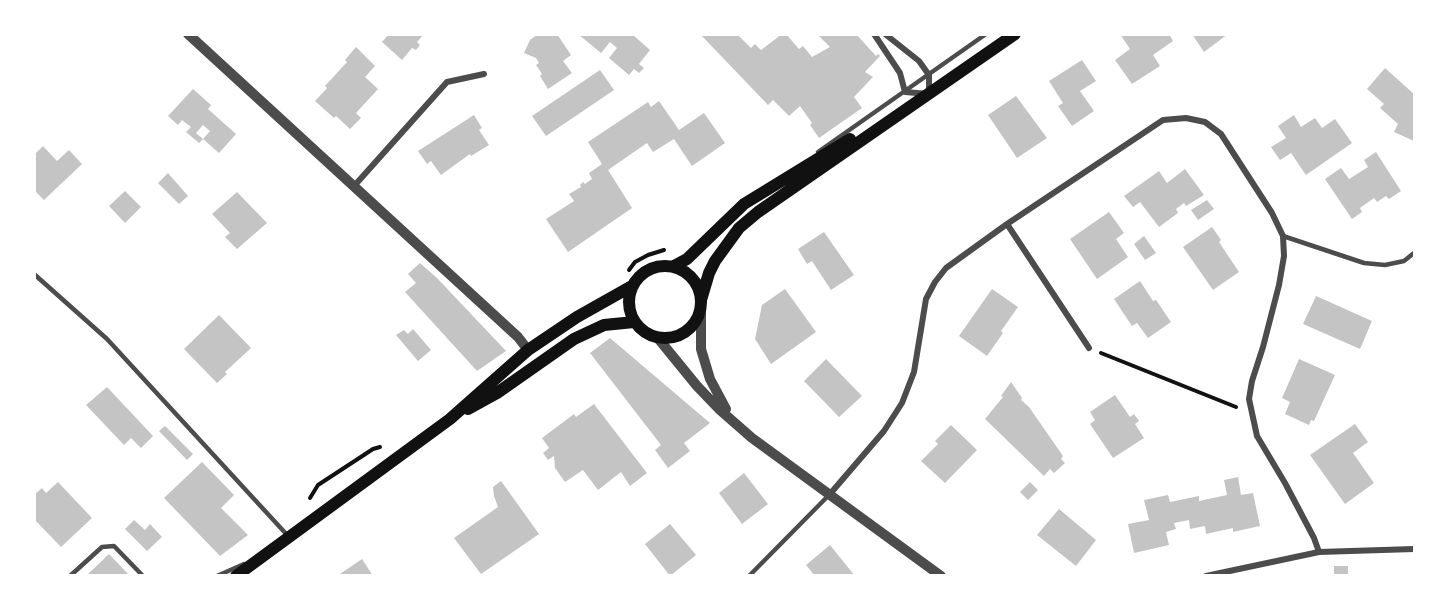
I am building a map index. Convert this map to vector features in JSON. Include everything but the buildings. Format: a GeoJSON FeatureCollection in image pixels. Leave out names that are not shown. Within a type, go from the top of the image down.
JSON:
{"type":"FeatureCollection","features":[{"type":"Feature","properties":{"kind":"main road"},"geometry":{"type":"LineString","coordinates":[[632,286],[628,305],[634,322],[640,329],[657,338],[667,339],[685,332],[692,326],[715,261],[739,228],[758,212],[1016,34]]}},
{"type":"Feature","properties":{"kind":"main road"},"geometry":{"type":"LineString","coordinates":[[674,266],[687,259],[744,204],[804,166],[929,94]]}},
{"type":"Feature","properties":{"kind":"main road"},"geometry":{"type":"LineString","coordinates":[[236,576],[450,419],[528,350],[577,317],[632,286],[642,273],[665,265],[674,266],[690,275],[700,291],[701,304]]}},
{"type":"Feature","properties":{"kind":"main road"},"geometry":{"type":"LineString","coordinates":[[450,419],[497,393],[574,339],[604,325],[634,322]]}},
{"type":"Feature","properties":{"kind":"street"},"geometry":{"type":"LineString","coordinates":[[188,34],[355,185],[518,337],[528,350]]}},
{"type":"Feature","properties":{"kind":"street"},"geometry":{"type":"LineString","coordinates":[[874,34],[900,73],[905,92],[929,94],[929,75],[918,61],[885,34]]}},
{"type":"Feature","properties":{"kind":"street"},"geometry":{"type":"LineString","coordinates":[[355,185],[447,82],[484,74]]}},
{"type":"Feature","properties":{"kind":"street"},"geometry":{"type":"LineString","coordinates":[[830,494],[884,430],[902,403],[914,372],[926,299],[946,268],[1006,224],[1163,120],[1186,118],[1206,122],[1221,134],[1272,213],[1283,236],[1284,256],[1279,285],[1249,399],[1257,435],[1285,483],[1319,552]]}},
{"type":"Feature","properties":{"kind":"street"},"geometry":{"type":"LineString","coordinates":[[1006,224],[1089,348]]}},
{"type":"Feature","properties":{"kind":"street"},"geometry":{"type":"LineString","coordinates":[[701,304],[701,349],[710,379],[722,404],[752,438]]}},
{"type":"Feature","properties":{"kind":"street"},"geometry":{"type":"LineString","coordinates":[[657,338],[697,386],[752,438],[941,576]]}},
{"type":"Feature","properties":{"kind":"street"},"geometry":{"type":"LineString","coordinates":[[1206,576],[1319,552],[1414,549]]}},
{"type":"Feature","properties":{"kind":"lane"},"geometry":{"type":"LineString","coordinates":[[804,166],[831,142],[986,34]]}},
{"type":"Feature","properties":{"kind":"lane"},"geometry":{"type":"LineString","coordinates":[[1283,236],[1365,262],[1385,265],[1404,261],[1414,253]]}},
{"type":"Feature","properties":{"kind":"lane"},"geometry":{"type":"LineString","coordinates":[[34,274],[107,339],[289,537]]}},
{"type":"Feature","properties":{"kind":"lane"},"geometry":{"type":"LineString","coordinates":[[749,576],[830,494]]}},
{"type":"Feature","properties":{"kind":"lane"},"geometry":{"type":"LineString","coordinates":[[70,576],[102,547],[114,546],[143,576]]}},
{"type":"Feature","properties":{"kind":"lane"},"geometry":{"type":"LineString","coordinates":[[217,576],[222,572],[258,560]]}},
{"type":"Feature","properties":{"kind":"path"},"geometry":{"type":"LineString","coordinates":[[626,273],[635,262],[674,246]]}},
{"type":"Feature","properties":{"kind":"path"},"geometry":{"type":"LineString","coordinates":[[1089,348],[1252,413]]}}]}
